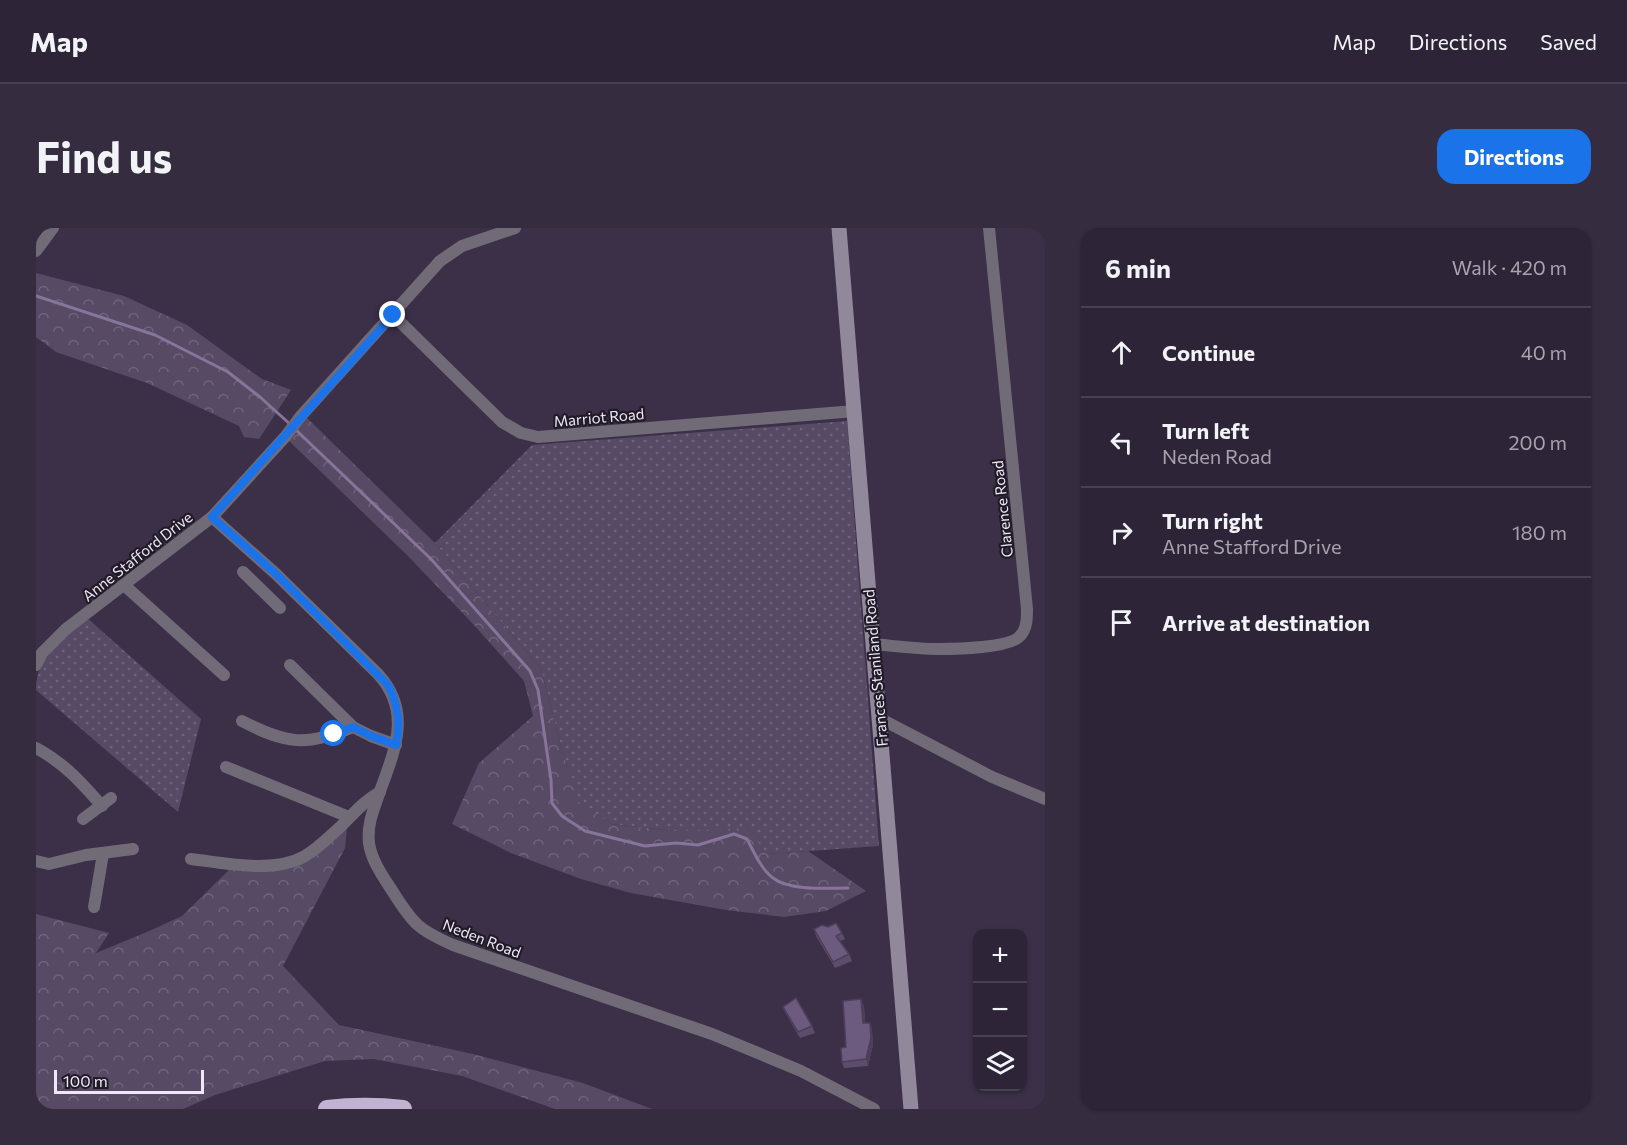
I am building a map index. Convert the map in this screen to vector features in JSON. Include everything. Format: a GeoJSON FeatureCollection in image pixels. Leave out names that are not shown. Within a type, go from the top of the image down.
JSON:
{"type":"FeatureCollection","features":[{"type":"Feature","properties":{"kind":"highway"},"geometry":{"type":"LineString","coordinates":[[327,1109],[377,1107],[403,1109]]}},
{"type":"Feature","properties":{"kind":"street"},"geometry":{"type":"LineString","coordinates":[[36,251],[53,228]]}},
{"type":"Feature","properties":{"kind":"street","name":"Anne Stafford Drive"},"geometry":{"type":"LineString","coordinates":[[36,665],[42,653],[59,635],[212,517],[433,268],[462,246],[515,228]]}},
{"type":"Feature","properties":{"kind":"street","name":"Frances Staniland Road"},"geometry":{"type":"LineString","coordinates":[[839,228],[911,1109]]}},
{"type":"Feature","properties":{"kind":"street","name":"Clarence Road"},"geometry":{"type":"LineString","coordinates":[[873,644],[938,649],[1003,645],[1021,636],[1026,626],[1027,609],[989,228]]}},
{"type":"Feature","properties":{"kind":"street","name":"Marriot Road"},"geometry":{"type":"LineString","coordinates":[[393,315],[502,422],[521,433],[538,437],[855,411]]}},
{"type":"Feature","properties":{"kind":"street","name":"Neden Road"},"geometry":{"type":"LineString","coordinates":[[212,517],[276,574],[388,685],[393,693],[399,719],[399,732],[370,818],[369,846],[391,889],[406,912],[422,930],[453,945],[712,1034],[801,1071],[874,1109]]}},
{"type":"Feature","properties":{"kind":"street"},"geometry":{"type":"LineString","coordinates":[[243,572],[280,608]]}},
{"type":"Feature","properties":{"kind":"street"},"geometry":{"type":"LineString","coordinates":[[264,592],[276,574]]}},
{"type":"Feature","properties":{"kind":"street"},"geometry":{"type":"LineString","coordinates":[[124,585],[224,675]]}},
{"type":"Feature","properties":{"kind":"street"},"geometry":{"type":"LineString","coordinates":[[290,665],[353,727],[396,745]]}},
{"type":"Feature","properties":{"kind":"street"},"geometry":{"type":"LineString","coordinates":[[879,718],[992,777],[1045,799]]}},
{"type":"Feature","properties":{"kind":"street"},"geometry":{"type":"LineString","coordinates":[[242,721],[278,738],[300,741],[315,739],[353,727]]}},
{"type":"Feature","properties":{"kind":"street"},"geometry":{"type":"LineString","coordinates":[[36,748],[67,768],[106,802],[83,819]]}},
{"type":"Feature","properties":{"kind":"street"},"geometry":{"type":"LineString","coordinates":[[226,767],[349,817]]}},
{"type":"Feature","properties":{"kind":"street"},"geometry":{"type":"LineString","coordinates":[[191,859],[248,865],[281,865],[307,855],[339,828],[365,801],[380,792]]}},
{"type":"Feature","properties":{"kind":"street"},"geometry":{"type":"LineString","coordinates":[[36,861],[50,864],[86,855],[133,849]]}},
{"type":"Feature","properties":{"kind":"street"},"geometry":{"type":"LineString","coordinates":[[94,907],[103,854]]}},
{"type":"Feature","properties":{"kind":"green space"},"geometry":{"type":"Polygon","coordinates":[[[36,273],[124,296],[187,325],[262,379],[291,390],[259,439],[244,437],[239,426],[147,383],[56,352],[36,337],[36,273]]]}},
{"type":"Feature","properties":{"kind":"green space"},"geometry":{"type":"Polygon","coordinates":[[[305,416],[435,543],[541,669],[563,754],[579,802],[611,824],[675,831],[748,828],[767,854],[808,851],[866,891],[826,911],[784,917],[726,910],[631,893],[581,879],[511,853],[452,824],[479,763],[533,716],[524,681],[408,556],[287,439],[305,416]]]}},
{"type":"Feature","properties":{"kind":"green space"},"geometry":{"type":"Polygon","coordinates":[[[847,421],[879,846],[767,854],[675,831],[611,824],[578,802],[541,669],[435,543],[532,445],[847,421]]]}},
{"type":"Feature","properties":{"kind":"green space"},"geometry":{"type":"Polygon","coordinates":[[[86,617],[201,719],[178,812],[36,690],[41,667],[52,649],[86,617]]]}},
{"type":"Feature","properties":{"kind":"green space"},"geometry":{"type":"Polygon","coordinates":[[[348,818],[345,848],[283,966],[339,1025],[473,1054],[583,1083],[652,1109],[555,1109],[462,1076],[374,1059],[325,1061],[215,1095],[183,1109],[36,1109],[36,914],[109,933],[96,953],[182,916],[231,868],[298,856],[348,818]]]}},
{"type":"Feature","properties":{"kind":"building"},"geometry":{"type":"Polygon","coordinates":[[[836,923],[842,933],[836,936],[849,954],[833,962],[814,929],[836,923]]]}},
{"type":"Feature","properties":{"kind":"building"},"geometry":{"type":"Polygon","coordinates":[[[796,998],[812,1026],[798,1032],[783,1007],[796,998]]]}},
{"type":"Feature","properties":{"kind":"building"},"geometry":{"type":"Polygon","coordinates":[[[861,999],[863,1023],[870,1023],[871,1038],[866,1059],[842,1062],[841,1048],[846,1047],[843,1001],[861,999]]]}},
{"type":"Feature","properties":{"kind":"waterway"},"geometry":{"type":"LineString","coordinates":[[36,296],[155,335],[228,372],[291,425]]}},
{"type":"Feature","properties":{"kind":"waterway"},"geometry":{"type":"LineString","coordinates":[[296,430],[431,559],[530,671],[538,690],[551,780],[552,803],[562,816],[585,831],[645,846],[676,843],[698,845],[734,834],[747,839],[765,870],[780,882],[809,888],[848,888]]}},
{"type":"Feature","properties":{"kind":"route"},"geometry":{"type":"LineString","coordinates":[[334,734],[353,727],[396,745],[399,719],[393,693],[378,674],[276,574],[212,517],[393,315]]}}]}
